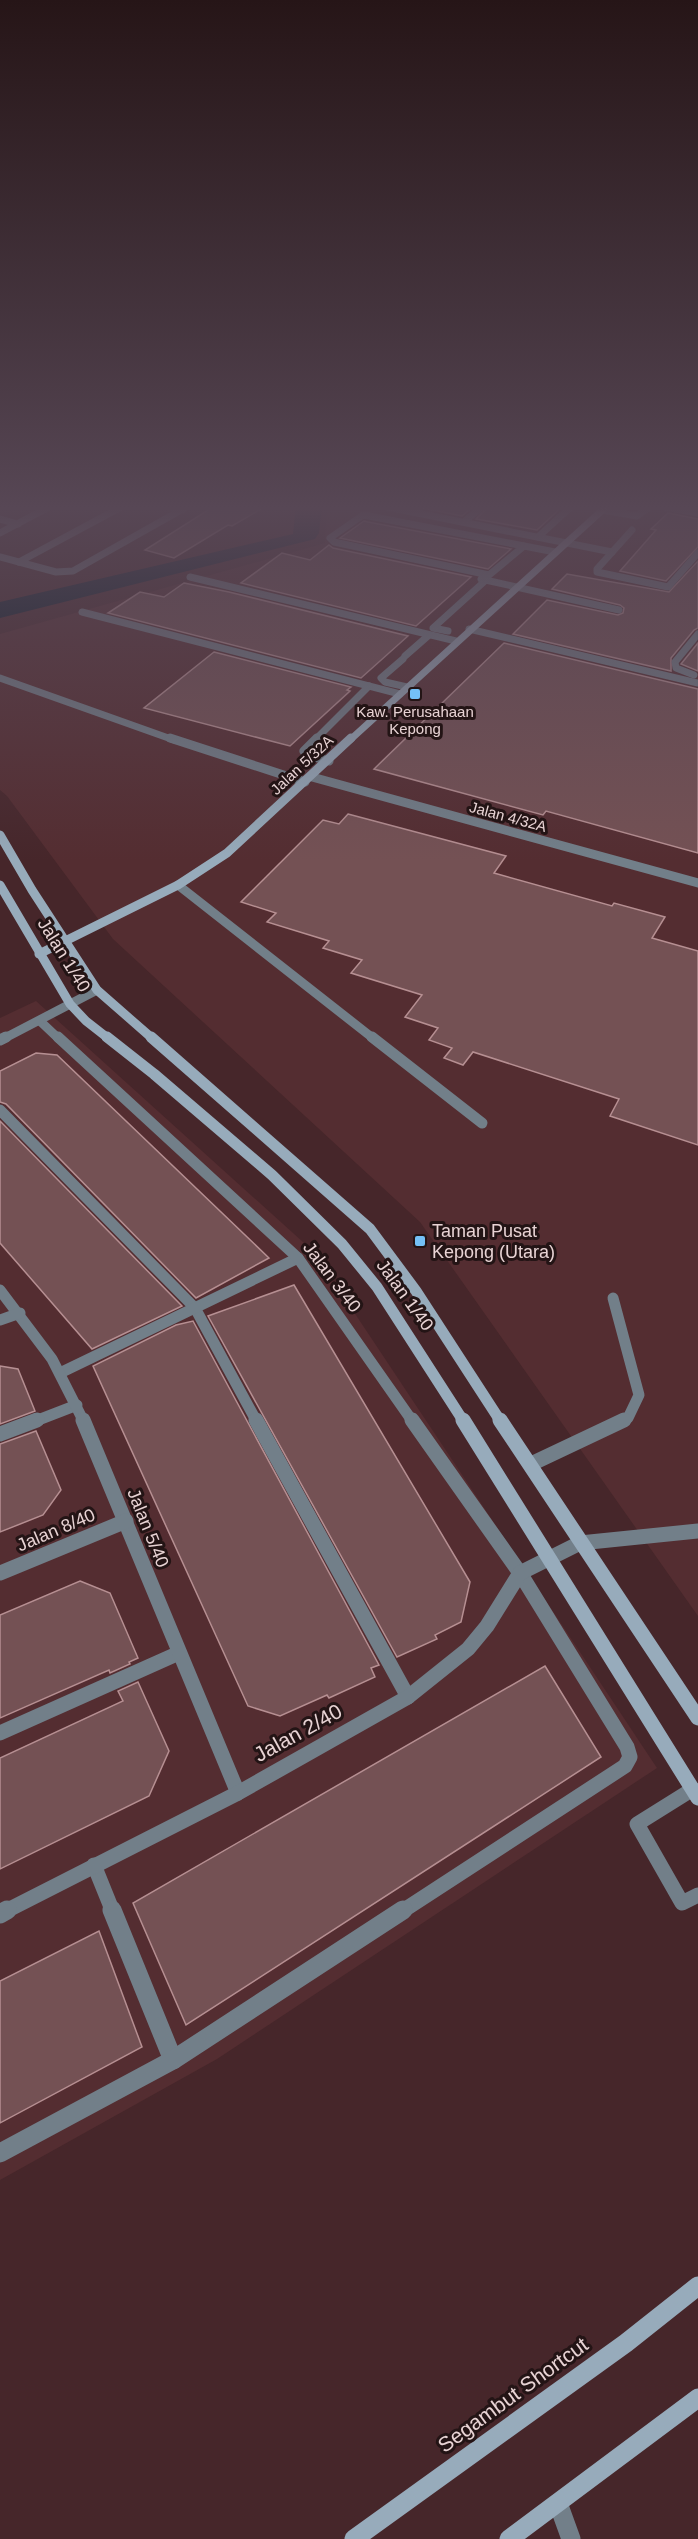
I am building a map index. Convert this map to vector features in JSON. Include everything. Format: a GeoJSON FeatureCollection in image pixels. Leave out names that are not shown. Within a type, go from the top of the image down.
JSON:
{"type":"FeatureCollection","features":[{"type":"Feature","properties":{"kind":"main road","name":"Jalan 5/32A"},"geometry":{"type":"LineString","coordinates":[[39,954],[178,885],[227,853],[475,623]]}},
{"type":"Feature","properties":{"kind":"main road","name":"Jalan 1/40"},"geometry":{"type":"LineString","coordinates":[[0,835],[65,943],[97,990],[370,1229],[416,1291],[531,1464],[580,1543],[698,1718]]}},
{"type":"Feature","properties":{"kind":"main road","name":"Jalan 1/40"},"geometry":{"type":"LineString","coordinates":[[0,885],[70,1004],[86,1021],[154,1074],[272,1175],[342,1244],[377,1287],[418,1347],[695,1793]]}},
{"type":"Feature","properties":{"kind":"main road","name":"Segambut Shortcut"},"geometry":{"type":"LineString","coordinates":[[354,2539],[626,2343],[698,2286]]}},
{"type":"Feature","properties":{"kind":"main road"},"geometry":{"type":"LineString","coordinates":[[509,2539],[698,2398]]}},
{"type":"Feature","properties":{"kind":"street"},"geometry":{"type":"LineString","coordinates":[[127,623],[400,694]]}},
{"type":"Feature","properties":{"kind":"street"},"geometry":{"type":"LineString","coordinates":[[382,623],[456,641]]}},
{"type":"Feature","properties":{"kind":"street"},"geometry":{"type":"LineString","coordinates":[[438,623],[433,628],[466,632],[698,683]]}},
{"type":"Feature","properties":{"kind":"street"},"geometry":{"type":"LineString","coordinates":[[698,634],[675,662],[676,668],[683,673],[698,676]]}},
{"type":"Feature","properties":{"kind":"street"},"geometry":{"type":"LineString","coordinates":[[407,687],[385,682],[381,678],[429,635]]}},
{"type":"Feature","properties":{"kind":"street","name":"Jalan 4/32A"},"geometry":{"type":"LineString","coordinates":[[0,678],[212,753],[698,883]]}},
{"type":"Feature","properties":{"kind":"street"},"geometry":{"type":"LineString","coordinates":[[329,761],[308,755],[304,751],[369,686]]}},
{"type":"Feature","properties":{"kind":"street"},"geometry":{"type":"LineString","coordinates":[[178,885],[483,1123]]}},
{"type":"Feature","properties":{"kind":"street"},"geometry":{"type":"LineString","coordinates":[[0,1040],[97,990]]}},
{"type":"Feature","properties":{"kind":"street","name":"Jalan 3/40"},"geometry":{"type":"LineString","coordinates":[[40,1021],[298,1258],[520,1573],[627,1747],[630,1757],[625,1766],[174,2060]]}},
{"type":"Feature","properties":{"kind":"street"},"geometry":{"type":"LineString","coordinates":[[0,1110],[195,1308],[408,1697]]}},
{"type":"Feature","properties":{"kind":"street"},"geometry":{"type":"LineString","coordinates":[[62,1372],[298,1258]]}},
{"type":"Feature","properties":{"kind":"street","name":"Jalan 5/40"},"geometry":{"type":"LineString","coordinates":[[0,1290],[20,1313],[62,1372],[238,1793]]}},
{"type":"Feature","properties":{"kind":"street"},"geometry":{"type":"LineString","coordinates":[[531,1464],[628,1418],[634,1408],[639,1395],[613,1298]]}},
{"type":"Feature","properties":{"kind":"street"},"geometry":{"type":"LineString","coordinates":[[0,1320],[20,1313]]}},
{"type":"Feature","properties":{"kind":"street"},"geometry":{"type":"LineString","coordinates":[[0,1434],[77,1405]]}},
{"type":"Feature","properties":{"kind":"street","name":"Jalan 8/40"},"geometry":{"type":"LineString","coordinates":[[0,1573],[126,1521]]}},
{"type":"Feature","properties":{"kind":"street"},"geometry":{"type":"LineString","coordinates":[[520,1573],[580,1543],[698,1531]]}},
{"type":"Feature","properties":{"kind":"street","name":"Jalan 2/40"},"geometry":{"type":"LineString","coordinates":[[0,1914],[238,1793],[408,1697],[468,1648],[487,1626],[520,1573]]}},
{"type":"Feature","properties":{"kind":"street"},"geometry":{"type":"LineString","coordinates":[[0,1733],[179,1653]]}},
{"type":"Feature","properties":{"kind":"street"},"geometry":{"type":"LineString","coordinates":[[695,1793],[637,1824],[682,1903],[698,1895]]}},
{"type":"Feature","properties":{"kind":"street"},"geometry":{"type":"LineString","coordinates":[[0,2153],[174,2060],[94,1865]]}},
{"type":"Feature","properties":{"kind":"street"},"geometry":{"type":"LineString","coordinates":[[558,2503],[571,2539]]}},
{"type":"Feature","properties":{"kind":"shaded area"},"geometry":{"type":"Polygon","coordinates":[[[38,623],[698,623],[698,1616],[420,1222],[113,939],[7,796],[0,790],[0,634],[38,623]]]}},
{"type":"Feature","properties":{"kind":"shaded area"},"geometry":{"type":"Polygon","coordinates":[[[36,1001],[314,1252],[657,1768],[217,2059],[0,2180],[0,1018],[36,1001]]]}},
{"type":"Feature","properties":{"kind":"building"},"geometry":{"type":"Polygon","coordinates":[[[149,623],[357,623],[408,636],[361,678],[149,623]]]}},
{"type":"Feature","properties":{"kind":"building"},"geometry":{"type":"Polygon","coordinates":[[[524,623],[698,623],[698,628],[671,658],[671,671],[513,634],[524,623]]]}},
{"type":"Feature","properties":{"kind":"building"},"geometry":{"type":"Polygon","coordinates":[[[504,643],[698,689],[698,853],[546,811],[543,815],[374,769],[504,643]]]}},
{"type":"Feature","properties":{"kind":"building"},"geometry":{"type":"Polygon","coordinates":[[[698,643],[698,671],[681,664],[698,643]]]}},
{"type":"Feature","properties":{"kind":"building"},"geometry":{"type":"Polygon","coordinates":[[[214,652],[351,687],[347,690],[350,691],[290,746],[144,708],[214,652]]]}},
{"type":"Feature","properties":{"kind":"building"},"geometry":{"type":"Polygon","coordinates":[[[348,814],[506,856],[494,873],[612,906],[614,903],[665,917],[652,938],[698,951],[698,1145],[610,1116],[619,1099],[473,1052],[463,1065],[444,1058],[452,1048],[429,1040],[438,1028],[405,1017],[422,995],[351,973],[362,960],[323,948],[329,941],[267,922],[276,913],[241,902],[323,820],[339,824],[348,814]]]}},
{"type":"Feature","properties":{"kind":"building"},"geometry":{"type":"Polygon","coordinates":[[[36,1053],[57,1055],[269,1258],[196,1298],[6,1104],[0,1102],[0,1071],[36,1053]]]}},
{"type":"Feature","properties":{"kind":"building"},"geometry":{"type":"Polygon","coordinates":[[[0,1121],[182,1306],[92,1349],[0,1243],[0,1121]]]}},
{"type":"Feature","properties":{"kind":"building"},"geometry":{"type":"Polygon","coordinates":[[[294,1285],[470,1582],[461,1622],[435,1635],[437,1639],[397,1657],[208,1316],[294,1285]]]}},
{"type":"Feature","properties":{"kind":"building"},"geometry":{"type":"Polygon","coordinates":[[[193,1321],[379,1665],[371,1668],[375,1677],[329,1698],[327,1695],[280,1716],[248,1706],[93,1366],[176,1325],[193,1321]]]}},
{"type":"Feature","properties":{"kind":"building"},"geometry":{"type":"Polygon","coordinates":[[[0,1366],[18,1369],[35,1411],[0,1424],[0,1366]]]}},
{"type":"Feature","properties":{"kind":"building"},"geometry":{"type":"Polygon","coordinates":[[[36,1431],[61,1490],[43,1515],[0,1532],[0,1444],[36,1431]]]}},
{"type":"Feature","properties":{"kind":"building"},"geometry":{"type":"Polygon","coordinates":[[[80,1581],[110,1593],[138,1658],[110,1673],[109,1670],[0,1718],[0,1615],[80,1581]]]}},
{"type":"Feature","properties":{"kind":"building"},"geometry":{"type":"Polygon","coordinates":[[[545,1666],[601,1757],[186,2025],[133,1903],[545,1666]]]}},
{"type":"Feature","properties":{"kind":"building"},"geometry":{"type":"Polygon","coordinates":[[[138,1682],[169,1751],[149,1796],[0,1869],[0,1758],[123,1701],[118,1691],[138,1682]]]}},
{"type":"Feature","properties":{"kind":"building"},"geometry":{"type":"Polygon","coordinates":[[[99,1931],[142,2047],[0,2123],[0,1981],[99,1931]]]}},
{"type":"Feature","properties":{"kind":"place","name":"Kaw. Perusahaan Kepong"},"geometry":{"type":"Point","coordinates":[415,694]}},
{"type":"Feature","properties":{"kind":"place","name":"Taman Pusat Kepong (Utara)"},"geometry":{"type":"Point","coordinates":[420,1241]}}]}
